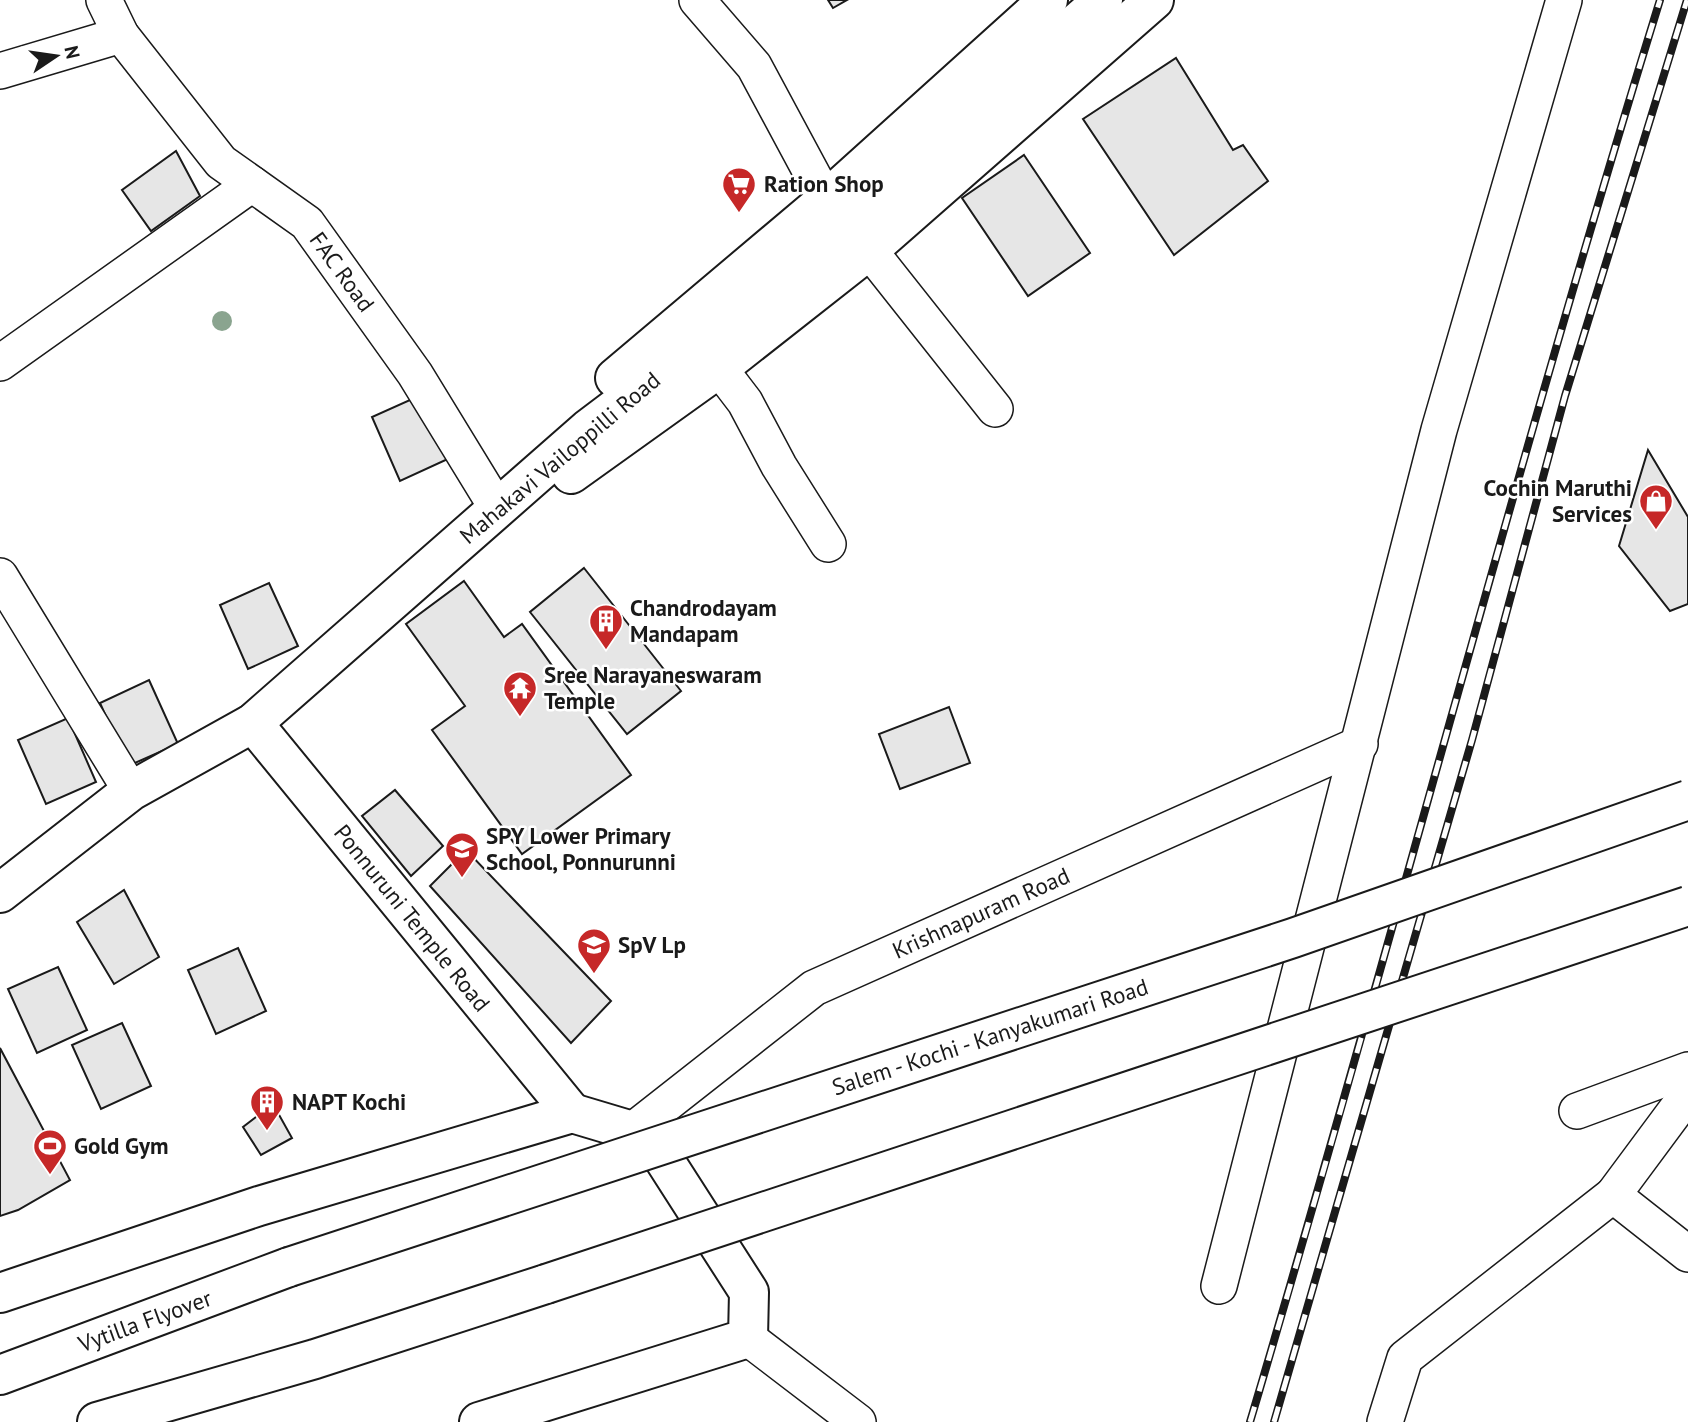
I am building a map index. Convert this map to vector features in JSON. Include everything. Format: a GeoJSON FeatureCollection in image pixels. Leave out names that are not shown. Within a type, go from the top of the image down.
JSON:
{"type":"FeatureCollection","features":[{"type":"Feature","properties":{"kind":"main road"},"geometry":{"type":"LineString","coordinates":[[1048,0],[827,200],[522,456],[509,498],[548,490],[719,368],[869,250],[1154,0]]}},
{"type":"Feature","properties":{"kind":"main road","name":"Mahakavi Vailoppilli Road"},"geometry":{"type":"LineString","coordinates":[[0,893],[131,791],[253,723],[588,429],[752,305],[1103,0]]}},
{"type":"Feature","properties":{"kind":"main road","name":"Ponnuruni Temple Road"},"geometry":{"type":"LineString","coordinates":[[253,723],[572,1112]]}},
{"type":"Feature","properties":{"kind":"main road","name":"Salem - Kochi - Kanyakumari Road"},"geometry":{"type":"LineString","coordinates":[[289,1267],[1293,938],[1688,800]]}},
{"type":"Feature","properties":{"kind":"main road"},"geometry":{"type":"LineString","coordinates":[[97,1422],[315,1359],[1688,906]]}},
{"type":"Feature","properties":{"kind":"main road"},"geometry":{"type":"LineString","coordinates":[[0,1293],[260,1206],[572,1112],[649,1136],[749,1292],[748,1338],[480,1422]]}},
{"type":"Feature","properties":{"kind":"main road","name":"Vytilla Flyover"},"geometry":{"type":"LineString","coordinates":[[0,1375],[289,1267]]}},
{"type":"Feature","properties":{"kind":"street","name":"FAC Road"},"geometry":{"type":"LineString","coordinates":[[104,0],[121,35],[221,162],[307,223],[415,374],[509,498]]}},
{"type":"Feature","properties":{"kind":"street"},"geometry":{"type":"LineString","coordinates":[[697,0],[754,66],[827,200]]}},
{"type":"Feature","properties":{"kind":"street"},"geometry":{"type":"LineString","coordinates":[[1219,1286],[1439,430],[1564,0]]}},
{"type":"Feature","properties":{"kind":"street"},"geometry":{"type":"LineString","coordinates":[[0,71],[121,35]]}},
{"type":"Feature","properties":{"kind":"street"},"geometry":{"type":"LineString","coordinates":[[0,363],[252,184]]}},
{"type":"Feature","properties":{"kind":"street"},"geometry":{"type":"LineString","coordinates":[[869,250],[996,409]]}},
{"type":"Feature","properties":{"kind":"street"},"geometry":{"type":"LineString","coordinates":[[719,368],[745,402],[779,466],[828,544]]}},
{"type":"Feature","properties":{"kind":"street"},"geometry":{"type":"LineString","coordinates":[[0,576],[131,791]]}},
{"type":"Feature","properties":{"kind":"street","name":"Krishnapuram Road"},"geometry":{"type":"LineString","coordinates":[[632,1131],[814,988],[1360,744]]}},
{"type":"Feature","properties":{"kind":"street"},"geometry":{"type":"LineString","coordinates":[[1577,1111],[1688,1070]]}},
{"type":"Feature","properties":{"kind":"street"},"geometry":{"type":"LineString","coordinates":[[1385,1422],[1405,1358],[1613,1195],[1688,1094]]}},
{"type":"Feature","properties":{"kind":"street"},"geometry":{"type":"LineString","coordinates":[[1613,1195],[1688,1254]]}},
{"type":"Feature","properties":{"kind":"street"},"geometry":{"type":"LineString","coordinates":[[748,1338],[858,1422]]}},
{"type":"Feature","properties":{"kind":"building"},"geometry":{"type":"Polygon","coordinates":[[[828,0],[847,0],[833,8],[828,0]]]}},
{"type":"Feature","properties":{"kind":"building"},"geometry":{"type":"Polygon","coordinates":[[[1176,58],[1233,150],[1243,145],[1268,181],[1174,255],[1083,119],[1176,58]]]}},
{"type":"Feature","properties":{"kind":"building"},"geometry":{"type":"Polygon","coordinates":[[[176,151],[200,196],[151,231],[122,190],[176,151]]]}},
{"type":"Feature","properties":{"kind":"building"},"geometry":{"type":"Polygon","coordinates":[[[1024,155],[1090,253],[1028,296],[962,198],[1024,155]]]}},
{"type":"Feature","properties":{"kind":"building"},"geometry":{"type":"Polygon","coordinates":[[[421,395],[450,458],[400,481],[372,417],[421,395]]]}},
{"type":"Feature","properties":{"kind":"building","name":"Cochin Maruthi Services"},"geometry":{"type":"Polygon","coordinates":[[[1648,450],[1688,517],[1688,604],[1670,611],[1619,546],[1648,450]]]}},
{"type":"Feature","properties":{"kind":"building","name":"Chandrodayam Mandapam"},"geometry":{"type":"Polygon","coordinates":[[[584,568],[681,691],[627,734],[530,612],[584,568]]]}},
{"type":"Feature","properties":{"kind":"building","name":"Sree Narayaneswaram Temple"},"geometry":{"type":"Polygon","coordinates":[[[464,581],[504,637],[522,624],[631,775],[522,854],[432,730],[465,706],[406,624],[464,581]]]}},
{"type":"Feature","properties":{"kind":"building"},"geometry":{"type":"Polygon","coordinates":[[[269,583],[298,646],[248,669],[220,605],[269,583]]]}},
{"type":"Feature","properties":{"kind":"building"},"geometry":{"type":"Polygon","coordinates":[[[149,680],[178,744],[128,766],[100,703],[149,680]]]}},
{"type":"Feature","properties":{"kind":"building"},"geometry":{"type":"Polygon","coordinates":[[[949,707],[970,763],[900,789],[879,734],[949,707]]]}},
{"type":"Feature","properties":{"kind":"building"},"geometry":{"type":"Polygon","coordinates":[[[68,718],[96,782],[46,804],[18,740],[68,718]]]}},
{"type":"Feature","properties":{"kind":"building","name":"SPY Lower Primary School, Ponnurunni"},"geometry":{"type":"Polygon","coordinates":[[[395,790],[443,846],[411,876],[362,816],[395,790]]]}},
{"type":"Feature","properties":{"kind":"building","name":"SPY Lower Primary School, Ponnurunni"},"geometry":{"type":"Polygon","coordinates":[[[466,850],[611,1001],[571,1043],[430,886],[466,850]]]}},
{"type":"Feature","properties":{"kind":"building"},"geometry":{"type":"Polygon","coordinates":[[[124,890],[159,957],[114,984],[77,922],[124,890]]]}},
{"type":"Feature","properties":{"kind":"building"},"geometry":{"type":"Polygon","coordinates":[[[238,948],[266,1011],[216,1034],[188,970],[238,948]]]}},
{"type":"Feature","properties":{"kind":"building"},"geometry":{"type":"Polygon","coordinates":[[[58,967],[87,1030],[37,1053],[8,989],[58,967]]]}},
{"type":"Feature","properties":{"kind":"building"},"geometry":{"type":"Polygon","coordinates":[[[122,1023],[151,1086],[101,1109],[72,1045],[122,1023]]]}},
{"type":"Feature","properties":{"kind":"building"},"geometry":{"type":"Polygon","coordinates":[[[0,1048],[70,1180],[18,1210],[0,1216],[0,1048]]]}},
{"type":"Feature","properties":{"kind":"building","name":"NAPT Kochi"},"geometry":{"type":"Polygon","coordinates":[[[273,1104],[292,1138],[261,1155],[243,1127],[273,1104]]]}},
{"type":"Feature","properties":{"kind":"railway"},"geometry":{"type":"LineString","coordinates":[[1250,1422],[1554,354],[1660,0]]}},
{"type":"Feature","properties":{"kind":"railway"},"geometry":{"type":"LineString","coordinates":[[1274,1422],[1472,740],[1565,396],[1687,0]]}},
{"type":"Feature","properties":{"kind":"place","name":"Ration Shop"},"geometry":{"type":"Point","coordinates":[739,214]}},
{"type":"Feature","properties":{"kind":"place","name":"Cochin Maruthi Services"},"geometry":{"type":"Point","coordinates":[1656,531]}},
{"type":"Feature","properties":{"kind":"place","name":"Chandrodayam Mandapam"},"geometry":{"type":"Point","coordinates":[606,651]}},
{"type":"Feature","properties":{"kind":"place","name":"Sree Narayaneswaram Temple"},"geometry":{"type":"Point","coordinates":[520,718]}},
{"type":"Feature","properties":{"kind":"place","name":"SPY Lower Primary School, Ponnurunni"},"geometry":{"type":"Point","coordinates":[462,879]}},
{"type":"Feature","properties":{"kind":"place","name":"SpV Lp"},"geometry":{"type":"Point","coordinates":[594,975]}},
{"type":"Feature","properties":{"kind":"place","name":"NAPT Kochi"},"geometry":{"type":"Point","coordinates":[267,1132]}},
{"type":"Feature","properties":{"kind":"place","name":"Gold Gym"},"geometry":{"type":"Point","coordinates":[50,1176]}}]}
